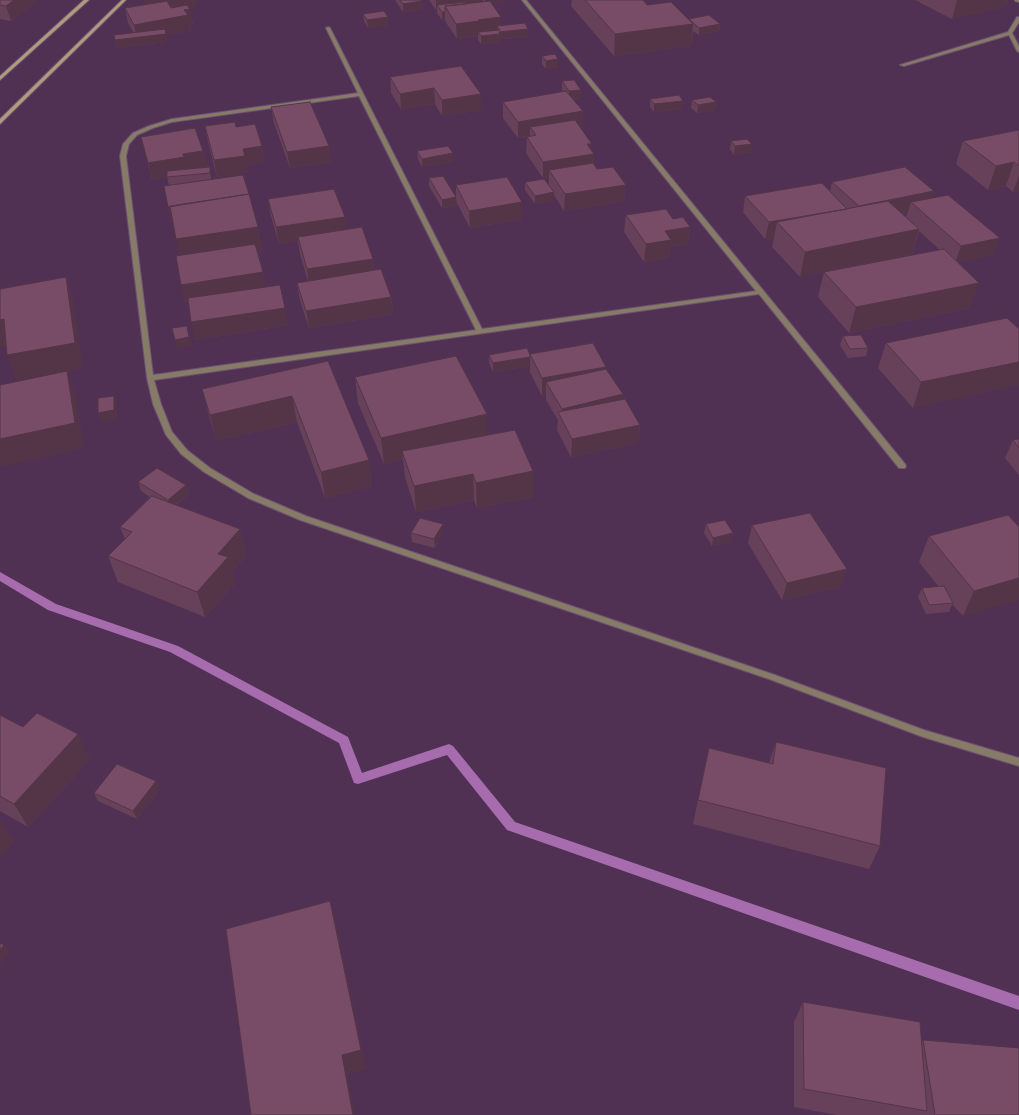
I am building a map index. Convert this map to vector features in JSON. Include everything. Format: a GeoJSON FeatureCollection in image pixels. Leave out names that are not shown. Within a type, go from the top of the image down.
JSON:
{"type":"FeatureCollection","features":[{"type":"Feature","properties":{"kind":"main road"},"geometry":{"type":"LineString","coordinates":[[0,79],[87,0]]}},
{"type":"Feature","properties":{"kind":"main road"},"geometry":{"type":"LineString","coordinates":[[0,122],[124,0]]}},
{"type":"Feature","properties":{"kind":"street"},"geometry":{"type":"LineString","coordinates":[[524,0],[902,466]]}},
{"type":"Feature","properties":{"kind":"street"},"geometry":{"type":"LineString","coordinates":[[902,64],[1010,33],[1019,18]]}},
{"type":"Feature","properties":{"kind":"street"},"geometry":{"type":"LineString","coordinates":[[328,28],[480,332]]}},
{"type":"Feature","properties":{"kind":"street"},"geometry":{"type":"LineString","coordinates":[[1010,33],[1019,51]]}},
{"type":"Feature","properties":{"kind":"street"},"geometry":{"type":"LineString","coordinates":[[360,94],[172,121],[151,127],[135,134],[126,144],[123,156],[150,378],[157,404],[169,433],[184,452],[207,470],[251,496],[303,518],[764,675],[922,733],[1019,762]]}},
{"type":"Feature","properties":{"kind":"street"},"geometry":{"type":"LineString","coordinates":[[150,378],[761,292]]}},
{"type":"Feature","properties":{"kind":"building"},"geometry":{"type":"Polygon","coordinates":[[[0,0],[14,0],[6,6],[0,5],[0,0]]]}},
{"type":"Feature","properties":{"kind":"building"},"geometry":{"type":"Polygon","coordinates":[[[400,0],[421,0],[422,1],[403,4],[400,0]]]}},
{"type":"Feature","properties":{"kind":"building"},"geometry":{"type":"Polygon","coordinates":[[[585,0],[643,0],[647,5],[671,2],[693,24],[615,34],[585,0]]]}},
{"type":"Feature","properties":{"kind":"building"},"geometry":{"type":"Polygon","coordinates":[[[167,1],[171,8],[187,5],[190,9],[184,10],[188,15],[134,25],[125,8],[167,1]]]}},
{"type":"Feature","properties":{"kind":"building"},"geometry":{"type":"Polygon","coordinates":[[[490,1],[501,17],[456,24],[445,6],[490,1]]]}},
{"type":"Feature","properties":{"kind":"building"},"geometry":{"type":"Polygon","coordinates":[[[465,2],[466,4],[445,6],[445,12],[442,12],[437,5],[465,2]]]}},
{"type":"Feature","properties":{"kind":"building"},"geometry":{"type":"Polygon","coordinates":[[[384,11],[388,17],[367,20],[363,14],[384,11]]]}},
{"type":"Feature","properties":{"kind":"building"},"geometry":{"type":"Polygon","coordinates":[[[709,15],[720,24],[699,28],[689,19],[709,15]]]}},
{"type":"Feature","properties":{"kind":"building"},"geometry":{"type":"Polygon","coordinates":[[[525,23],[528,29],[499,32],[500,34],[481,36],[478,32],[500,30],[497,26],[525,23]]]}},
{"type":"Feature","properties":{"kind":"building"},"geometry":{"type":"Polygon","coordinates":[[[165,29],[166,34],[115,40],[114,35],[165,29]]]}},
{"type":"Feature","properties":{"kind":"building"},"geometry":{"type":"Polygon","coordinates":[[[555,54],[558,59],[546,61],[542,56],[555,54]]]}},
{"type":"Feature","properties":{"kind":"building"},"geometry":{"type":"Polygon","coordinates":[[[461,66],[481,94],[442,100],[434,88],[400,94],[390,77],[461,66]]]}},
{"type":"Feature","properties":{"kind":"building"},"geometry":{"type":"Polygon","coordinates":[[[574,80],[581,90],[569,91],[562,81],[574,80]]]}},
{"type":"Feature","properties":{"kind":"building"},"geometry":{"type":"Polygon","coordinates":[[[566,91],[583,111],[518,122],[503,102],[566,91]]]}},
{"type":"Feature","properties":{"kind":"building"},"geometry":{"type":"Polygon","coordinates":[[[679,95],[683,101],[654,104],[650,99],[679,95]]]}},
{"type":"Feature","properties":{"kind":"building"},"geometry":{"type":"Polygon","coordinates":[[[710,97],[716,102],[698,105],[692,100],[710,97]]]}},
{"type":"Feature","properties":{"kind":"building"},"geometry":{"type":"Polygon","coordinates":[[[310,102],[329,146],[287,152],[271,107],[310,102]]]}},
{"type":"Feature","properties":{"kind":"building"},"geometry":{"type":"Polygon","coordinates":[[[575,120],[592,144],[587,144],[594,154],[543,162],[527,137],[536,135],[530,127],[575,120]]]}},
{"type":"Feature","properties":{"kind":"building"},"geometry":{"type":"Polygon","coordinates":[[[235,122],[236,127],[255,124],[262,146],[243,149],[245,156],[214,160],[205,126],[235,122]]]}},
{"type":"Feature","properties":{"kind":"building"},"geometry":{"type":"Polygon","coordinates":[[[195,128],[203,151],[183,154],[184,157],[148,163],[141,137],[195,128]]]}},
{"type":"Feature","properties":{"kind":"building"},"geometry":{"type":"Polygon","coordinates":[[[1019,130],[1019,166],[1014,162],[996,166],[963,141],[1019,130]]]}},
{"type":"Feature","properties":{"kind":"building"},"geometry":{"type":"Polygon","coordinates":[[[747,139],[752,144],[735,146],[731,141],[747,139]]]}},
{"type":"Feature","properties":{"kind":"building"},"geometry":{"type":"Polygon","coordinates":[[[448,146],[453,153],[422,159],[417,151],[448,146]]]}},
{"type":"Feature","properties":{"kind":"building"},"geometry":{"type":"Polygon","coordinates":[[[593,163],[597,169],[613,167],[626,185],[565,194],[549,170],[593,163]]]}},
{"type":"Feature","properties":{"kind":"building"},"geometry":{"type":"Polygon","coordinates":[[[210,167],[210,173],[167,177],[167,171],[210,167]]]}},
{"type":"Feature","properties":{"kind":"building"},"geometry":{"type":"Polygon","coordinates":[[[905,167],[934,191],[859,206],[832,182],[905,167]]]}},
{"type":"Feature","properties":{"kind":"building"},"geometry":{"type":"Polygon","coordinates":[[[243,175],[249,194],[168,207],[164,186],[243,175]]]}},
{"type":"Feature","properties":{"kind":"building"},"geometry":{"type":"Polygon","coordinates":[[[443,176],[456,197],[442,200],[429,178],[443,176]]]}},
{"type":"Feature","properties":{"kind":"building"},"geometry":{"type":"Polygon","coordinates":[[[507,177],[522,202],[469,211],[456,185],[507,177]]]}},
{"type":"Feature","properties":{"kind":"building"},"geometry":{"type":"Polygon","coordinates":[[[544,179],[554,192],[535,196],[525,182],[544,179]]]}},
{"type":"Feature","properties":{"kind":"building"},"geometry":{"type":"Polygon","coordinates":[[[822,183],[847,209],[769,222],[745,196],[822,183]]]}},
{"type":"Feature","properties":{"kind":"building"},"geometry":{"type":"Polygon","coordinates":[[[334,189],[345,217],[276,227],[268,199],[334,189]]]}},
{"type":"Feature","properties":{"kind":"building"},"geometry":{"type":"Polygon","coordinates":[[[249,194],[258,227],[176,239],[170,206],[249,194]]]}},
{"type":"Feature","properties":{"kind":"building"},"geometry":{"type":"Polygon","coordinates":[[[948,195],[1000,238],[961,246],[911,202],[948,195]]]}},
{"type":"Feature","properties":{"kind":"building"},"geometry":{"type":"Polygon","coordinates":[[[888,201],[919,229],[805,252],[777,222],[888,201]]]}},
{"type":"Feature","properties":{"kind":"building"},"geometry":{"type":"Polygon","coordinates":[[[666,209],[673,219],[683,217],[690,227],[665,231],[671,240],[646,244],[626,215],[666,209]]]}},
{"type":"Feature","properties":{"kind":"building"},"geometry":{"type":"Polygon","coordinates":[[[362,227],[373,259],[307,269],[298,237],[362,227]]]}},
{"type":"Feature","properties":{"kind":"building"},"geometry":{"type":"Polygon","coordinates":[[[255,244],[263,272],[181,285],[176,256],[255,244]]]}},
{"type":"Feature","properties":{"kind":"building"},"geometry":{"type":"Polygon","coordinates":[[[944,249],[979,283],[856,307],[824,272],[944,249]]]}},
{"type":"Feature","properties":{"kind":"building"},"geometry":{"type":"Polygon","coordinates":[[[381,269],[391,297],[306,311],[297,283],[381,269]]]}},
{"type":"Feature","properties":{"kind":"building"},"geometry":{"type":"Polygon","coordinates":[[[66,277],[75,343],[7,355],[4,319],[0,320],[0,289],[66,277]]]}},
{"type":"Feature","properties":{"kind":"building"},"geometry":{"type":"Polygon","coordinates":[[[280,285],[285,308],[191,322],[188,298],[280,285]]]}},
{"type":"Feature","properties":{"kind":"building"},"geometry":{"type":"Polygon","coordinates":[[[1007,318],[1019,328],[1019,362],[921,382],[886,343],[1007,318]]]}},
{"type":"Feature","properties":{"kind":"building"},"geometry":{"type":"Polygon","coordinates":[[[187,326],[189,337],[175,340],[172,328],[187,326]]]}},
{"type":"Feature","properties":{"kind":"building"},"geometry":{"type":"Polygon","coordinates":[[[861,335],[868,348],[850,349],[843,336],[861,335]]]}},
{"type":"Feature","properties":{"kind":"building"},"geometry":{"type":"Polygon","coordinates":[[[593,343],[606,367],[542,378],[530,354],[593,343]]]}},
{"type":"Feature","properties":{"kind":"building"},"geometry":{"type":"Polygon","coordinates":[[[527,348],[530,357],[493,363],[489,355],[527,348]]]}},
{"type":"Feature","properties":{"kind":"building"},"geometry":{"type":"Polygon","coordinates":[[[456,356],[487,414],[381,438],[355,377],[456,356]]]}},
{"type":"Feature","properties":{"kind":"building"},"geometry":{"type":"Polygon","coordinates":[[[328,361],[369,460],[321,472],[292,396],[210,415],[202,389],[328,361]]]}},
{"type":"Feature","properties":{"kind":"building"},"geometry":{"type":"Polygon","coordinates":[[[606,369],[623,394],[562,409],[546,382],[606,369]]]}},
{"type":"Feature","properties":{"kind":"building"},"geometry":{"type":"Polygon","coordinates":[[[67,371],[75,423],[0,439],[0,385],[67,371]]]}},
{"type":"Feature","properties":{"kind":"building"},"geometry":{"type":"Polygon","coordinates":[[[114,396],[114,410],[98,413],[98,398],[114,396]]]}},
{"type":"Feature","properties":{"kind":"building"},"geometry":{"type":"Polygon","coordinates":[[[625,399],[640,425],[572,439],[558,412],[625,399]]]}},
{"type":"Feature","properties":{"kind":"building"},"geometry":{"type":"Polygon","coordinates":[[[515,430],[533,471],[476,483],[473,474],[414,486],[402,451],[515,430]]]}},
{"type":"Feature","properties":{"kind":"building"},"geometry":{"type":"Polygon","coordinates":[[[1019,439],[1019,448],[1013,440],[1019,439]]]}},
{"type":"Feature","properties":{"kind":"building"},"geometry":{"type":"Polygon","coordinates":[[[157,468],[186,485],[168,500],[138,482],[157,468]]]}},
{"type":"Feature","properties":{"kind":"building"},"geometry":{"type":"Polygon","coordinates":[[[152,496],[240,529],[218,554],[228,557],[197,592],[108,556],[132,532],[120,527],[152,496]]]}},
{"type":"Feature","properties":{"kind":"building"},"geometry":{"type":"Polygon","coordinates":[[[810,513],[847,569],[787,583],[752,525],[810,513]]]}},
{"type":"Feature","properties":{"kind":"building"},"geometry":{"type":"Polygon","coordinates":[[[1008,515],[1019,527],[1019,578],[974,591],[929,536],[1008,515]]]}},
{"type":"Feature","properties":{"kind":"building"},"geometry":{"type":"Polygon","coordinates":[[[420,518],[443,524],[434,539],[411,533],[420,518]]]}},
{"type":"Feature","properties":{"kind":"building"},"geometry":{"type":"Polygon","coordinates":[[[725,520],[733,533],[713,538],[706,524],[725,520]]]}},
{"type":"Feature","properties":{"kind":"building"},"geometry":{"type":"Polygon","coordinates":[[[944,586],[953,603],[929,605],[922,588],[944,586]]]}},
{"type":"Feature","properties":{"kind":"building"},"geometry":{"type":"Polygon","coordinates":[[[37,713],[78,734],[14,804],[0,796],[0,715],[23,727],[37,713]]]}},
{"type":"Feature","properties":{"kind":"building"},"geometry":{"type":"Polygon","coordinates":[[[776,742],[886,768],[880,846],[698,800],[709,748],[773,764],[776,742]]]}},
{"type":"Feature","properties":{"kind":"building"},"geometry":{"type":"Polygon","coordinates":[[[117,764],[156,781],[133,811],[94,793],[117,764]]]}},
{"type":"Feature","properties":{"kind":"building"},"geometry":{"type":"Polygon","coordinates":[[[330,901],[361,1050],[342,1055],[353,1115],[251,1115],[226,929],[330,901]]]}},
{"type":"Feature","properties":{"kind":"building"},"geometry":{"type":"Polygon","coordinates":[[[0,943],[4,945],[0,950],[0,943]]]}},
{"type":"Feature","properties":{"kind":"building"},"geometry":{"type":"Polygon","coordinates":[[[803,1002],[920,1022],[927,1111],[804,1089],[803,1002]]]}},
{"type":"Feature","properties":{"kind":"building"},"geometry":{"type":"Polygon","coordinates":[[[923,1040],[1019,1048],[1019,1115],[935,1115],[923,1040]]]}},
{"type":"Feature","properties":{"kind":"waterway"},"geometry":{"type":"LineString","coordinates":[[0,576],[52,607],[174,649],[344,740],[358,779],[449,749],[511,826],[1019,1003]]}}]}
